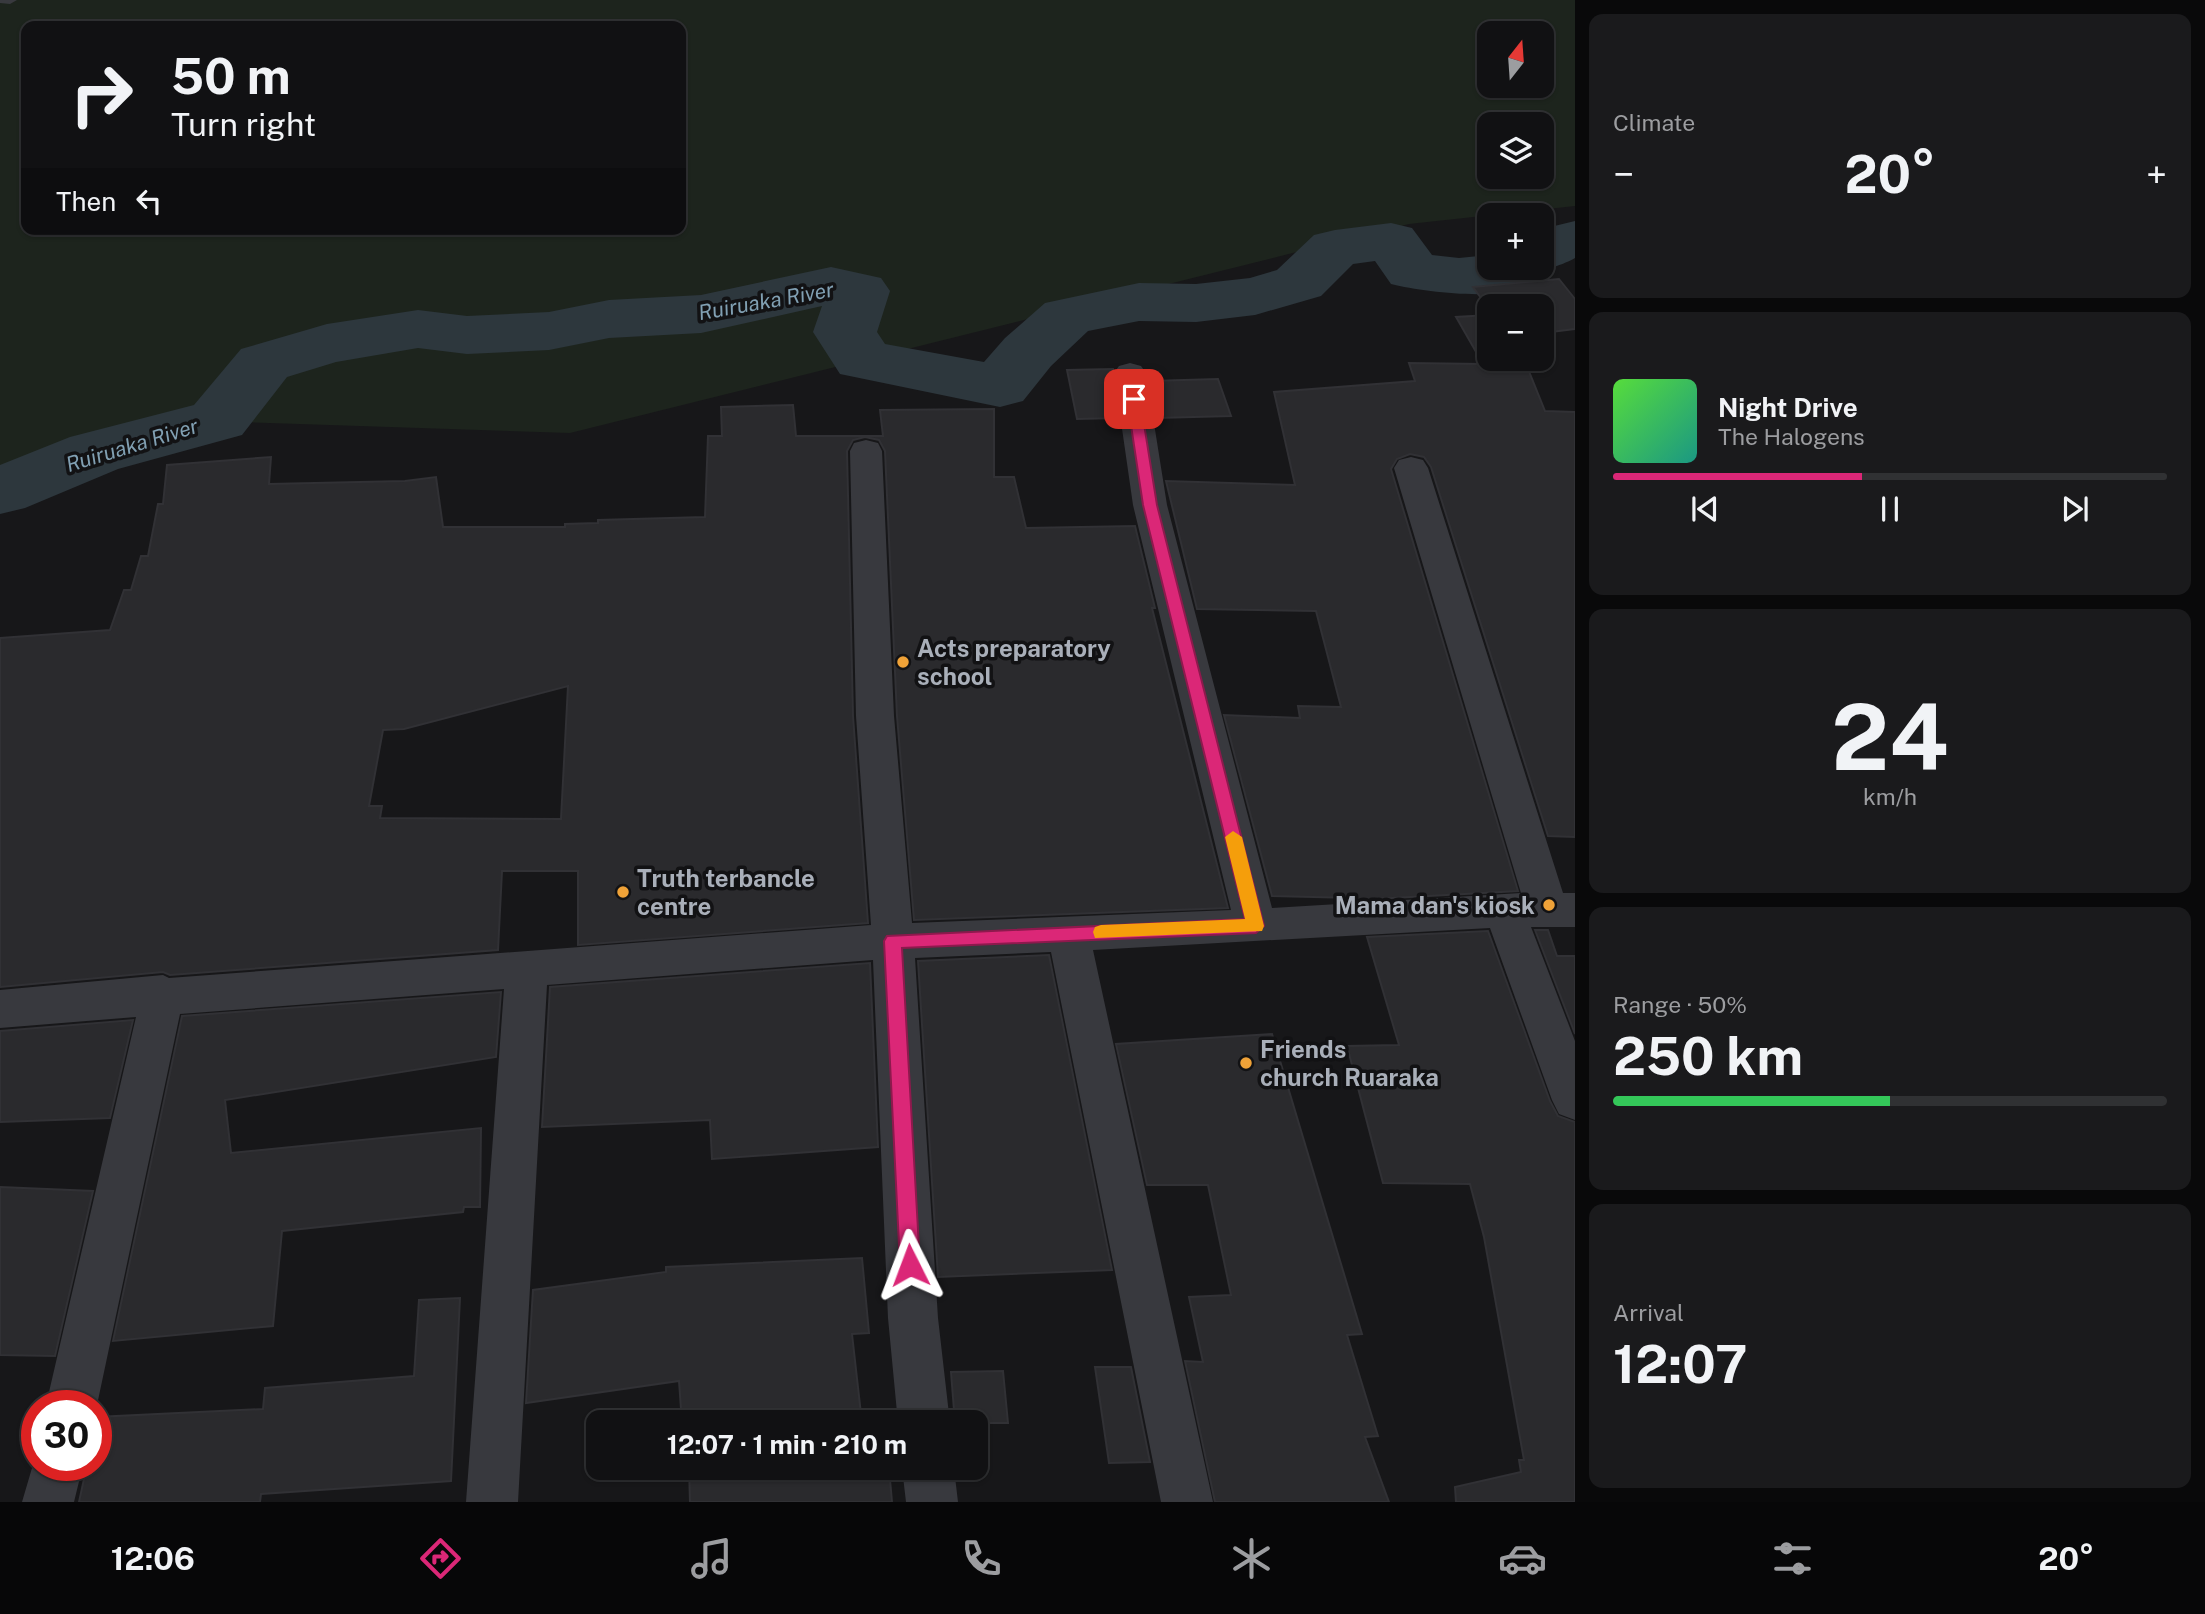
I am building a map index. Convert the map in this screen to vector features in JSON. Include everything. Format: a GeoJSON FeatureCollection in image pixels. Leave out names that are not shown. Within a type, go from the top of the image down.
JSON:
{"type":"FeatureCollection","features":[{"type":"Feature","properties":{"kind":"street"},"geometry":{"type":"LineString","coordinates":[[1130,373],[1150,505],[1256,926]]}},
{"type":"Feature","properties":{"kind":"street"},"geometry":{"type":"LineString","coordinates":[[866,451],[875,716],[893,941],[913,1318],[922,1410]]}},
{"type":"Feature","properties":{"kind":"street"},"geometry":{"type":"LineString","coordinates":[[0,1009],[163,994],[893,941],[1256,926],[1504,910],[1561,911],[1412,468]]}},
{"type":"Feature","properties":{"kind":"street"},"geometry":{"type":"LineString","coordinates":[[1504,910],[1575,1100]]}},
{"type":"Feature","properties":{"kind":"street"},"geometry":{"type":"LineString","coordinates":[[1068,934],[1186,1502]]}},
{"type":"Feature","properties":{"kind":"street"},"geometry":{"type":"LineString","coordinates":[[492,1502],[527,968]]}},
{"type":"Feature","properties":{"kind":"street"},"geometry":{"type":"LineString","coordinates":[[74,1390],[163,994]]}},
{"type":"Feature","properties":{"kind":"street"},"geometry":{"type":"LineString","coordinates":[[929,1480],[932,1502]]}},
{"type":"Feature","properties":{"kind":"street"},"geometry":{"type":"LineString","coordinates":[[48,1502],[53,1481]]}},
{"type":"Feature","properties":{"kind":"shaded area"},"geometry":{"type":"Polygon","coordinates":[[[0,0],[1575,0],[1575,206],[1554,208],[1554,203],[1477,203],[1477,217],[1409,224],[570,433],[153,419],[0,479],[0,0]]]}},
{"type":"Feature","properties":{"kind":"building"},"geometry":{"type":"Polygon","coordinates":[[[1559,279],[1575,299],[1575,329],[1554,332],[1554,294],[1478,294],[1473,287],[1554,280],[1559,279]]]}},
{"type":"Feature","properties":{"kind":"building"},"geometry":{"type":"Polygon","coordinates":[[[1477,316],[1477,354],[1456,317],[1477,316]]]}},
{"type":"Feature","properties":{"kind":"building"},"geometry":{"type":"Polygon","coordinates":[[[1409,363],[1477,364],[1477,371],[1529,371],[1545,411],[1575,412],[1575,837],[1548,836],[1431,467],[1424,457],[1410,454],[1397,459],[1391,469],[1518,891],[1356,900],[1272,896],[1224,715],[1300,718],[1298,706],[1341,707],[1316,611],[1197,609],[1166,481],[1295,485],[1274,392],[1415,381],[1409,363]]]}},
{"type":"Feature","properties":{"kind":"building"},"geometry":{"type":"Polygon","coordinates":[[[1113,369],[1118,418],[1077,419],[1067,370],[1113,369]]]}},
{"type":"Feature","properties":{"kind":"building"},"geometry":{"type":"Polygon","coordinates":[[[1218,379],[1231,416],[1156,418],[1150,381],[1218,379]]]}},
{"type":"Feature","properties":{"kind":"building"},"geometry":{"type":"Polygon","coordinates":[[[793,405],[796,436],[883,436],[880,410],[994,409],[994,477],[1014,477],[1026,528],[1135,526],[1155,608],[1152,608],[1228,908],[914,920],[897,716],[885,451],[879,440],[865,437],[853,440],[847,451],[853,716],[868,923],[578,945],[578,871],[502,871],[498,950],[170,975],[163,972],[0,987],[0,638],[110,630],[124,590],[131,590],[141,556],[148,556],[158,504],[163,504],[167,465],[271,457],[269,484],[405,481],[436,477],[443,527],[565,527],[565,524],[598,523],[598,520],[705,517],[708,436],[722,436],[721,407],[793,405]],[[568,686],[404,729],[383,730],[369,806],[382,806],[380,818],[561,819],[568,686]]]}},
{"type":"Feature","properties":{"kind":"building"},"geometry":{"type":"Polygon","coordinates":[[[1535,930],[1548,930],[1557,956],[1575,956],[1575,1034],[1535,930]]]}},
{"type":"Feature","properties":{"kind":"building"},"geometry":{"type":"Polygon","coordinates":[[[1488,931],[1550,1101],[1558,1116],[1575,1122],[1575,1502],[1456,1502],[1455,1487],[1521,1472],[1519,1460],[1524,1460],[1484,1237],[1470,1184],[1383,1183],[1347,1046],[1399,1045],[1367,937],[1488,931]]]}},
{"type":"Feature","properties":{"kind":"building"},"geometry":{"type":"Polygon","coordinates":[[[1049,955],[1112,1270],[938,1277],[918,961],[1049,955]]]}},
{"type":"Feature","properties":{"kind":"building"},"geometry":{"type":"Polygon","coordinates":[[[870,963],[878,1147],[712,1159],[710,1120],[542,1127],[550,987],[870,963]]]}},
{"type":"Feature","properties":{"kind":"building"},"geometry":{"type":"Polygon","coordinates":[[[501,992],[496,1057],[225,1100],[231,1153],[481,1128],[480,1207],[464,1207],[463,1212],[282,1231],[273,1326],[113,1341],[182,1016],[501,992]]]}},
{"type":"Feature","properties":{"kind":"building"},"geometry":{"type":"Polygon","coordinates":[[[133,1020],[110,1118],[0,1122],[0,1031],[133,1020]]]}},
{"type":"Feature","properties":{"kind":"building"},"geometry":{"type":"Polygon","coordinates":[[[1272,1034],[1362,1334],[1347,1335],[1378,1436],[1365,1437],[1389,1502],[1215,1502],[1185,1361],[1203,1362],[1189,1297],[1231,1295],[1208,1185],[1147,1185],[1116,1044],[1272,1034]]]}},
{"type":"Feature","properties":{"kind":"building"},"geometry":{"type":"Polygon","coordinates":[[[0,1187],[93,1191],[55,1356],[0,1355],[0,1187]]]}},
{"type":"Feature","properties":{"kind":"building"},"geometry":{"type":"Polygon","coordinates":[[[862,1258],[869,1333],[852,1334],[861,1410],[681,1410],[679,1381],[526,1403],[533,1290],[666,1272],[666,1267],[862,1258]]]}},
{"type":"Feature","properties":{"kind":"building"},"geometry":{"type":"Polygon","coordinates":[[[460,1298],[451,1481],[261,1494],[260,1502],[79,1502],[84,1481],[112,1481],[112,1416],[263,1409],[265,1388],[414,1376],[419,1300],[460,1298]]]}},
{"type":"Feature","properties":{"kind":"building"},"geometry":{"type":"Polygon","coordinates":[[[1095,1367],[1131,1367],[1150,1462],[1109,1463],[1095,1367]]]}},
{"type":"Feature","properties":{"kind":"building"},"geometry":{"type":"Polygon","coordinates":[[[1003,1371],[1008,1423],[988,1423],[988,1410],[954,1410],[951,1372],[1003,1371]]]}},
{"type":"Feature","properties":{"kind":"building"},"geometry":{"type":"Polygon","coordinates":[[[689,1480],[890,1480],[892,1502],[690,1502],[689,1480]]]}},
{"type":"Feature","properties":{"kind":"waterway","name":"Ruiruaka River"},"geometry":{"type":"LineString","coordinates":[[1554,245],[1575,239]]}},
{"type":"Feature","properties":{"kind":"waterway","name":"Ruiruaka River"},"geometry":{"type":"LineString","coordinates":[[0,491],[94,453],[218,420],[264,363],[327,344],[418,329],[467,335],[549,331],[609,319],[701,314],[831,286],[859,291],[845,332],[863,360],[1000,386],[1028,352],[1067,316],[1139,302],[1196,303],[1255,296],[1299,283],[1335,248],[1391,241],[1413,271],[1459,276],[1477,275]]}},
{"type":"Feature","properties":{"kind":"slow traffic"},"geometry":{"type":"LineString","coordinates":[[1101,932],[1256,926],[1233,837]]}},
{"type":"Feature","properties":{"kind":"place","name":"Acts preparatory school"},"geometry":{"type":"Point","coordinates":[903,662]}},
{"type":"Feature","properties":{"kind":"place","name":"Truth terbancle centre"},"geometry":{"type":"Point","coordinates":[623,892]}},
{"type":"Feature","properties":{"kind":"place","name":"Mama dan's kiosk"},"geometry":{"type":"Point","coordinates":[1549,905]}},
{"type":"Feature","properties":{"kind":"place","name":"Friends church Ruaraka"},"geometry":{"type":"Point","coordinates":[1246,1063]}},
{"type":"Feature","properties":{"kind":"route"},"geometry":{"type":"LineString","coordinates":[[910,1265],[893,941],[1256,926],[1150,505],[1134,399]]}}]}
